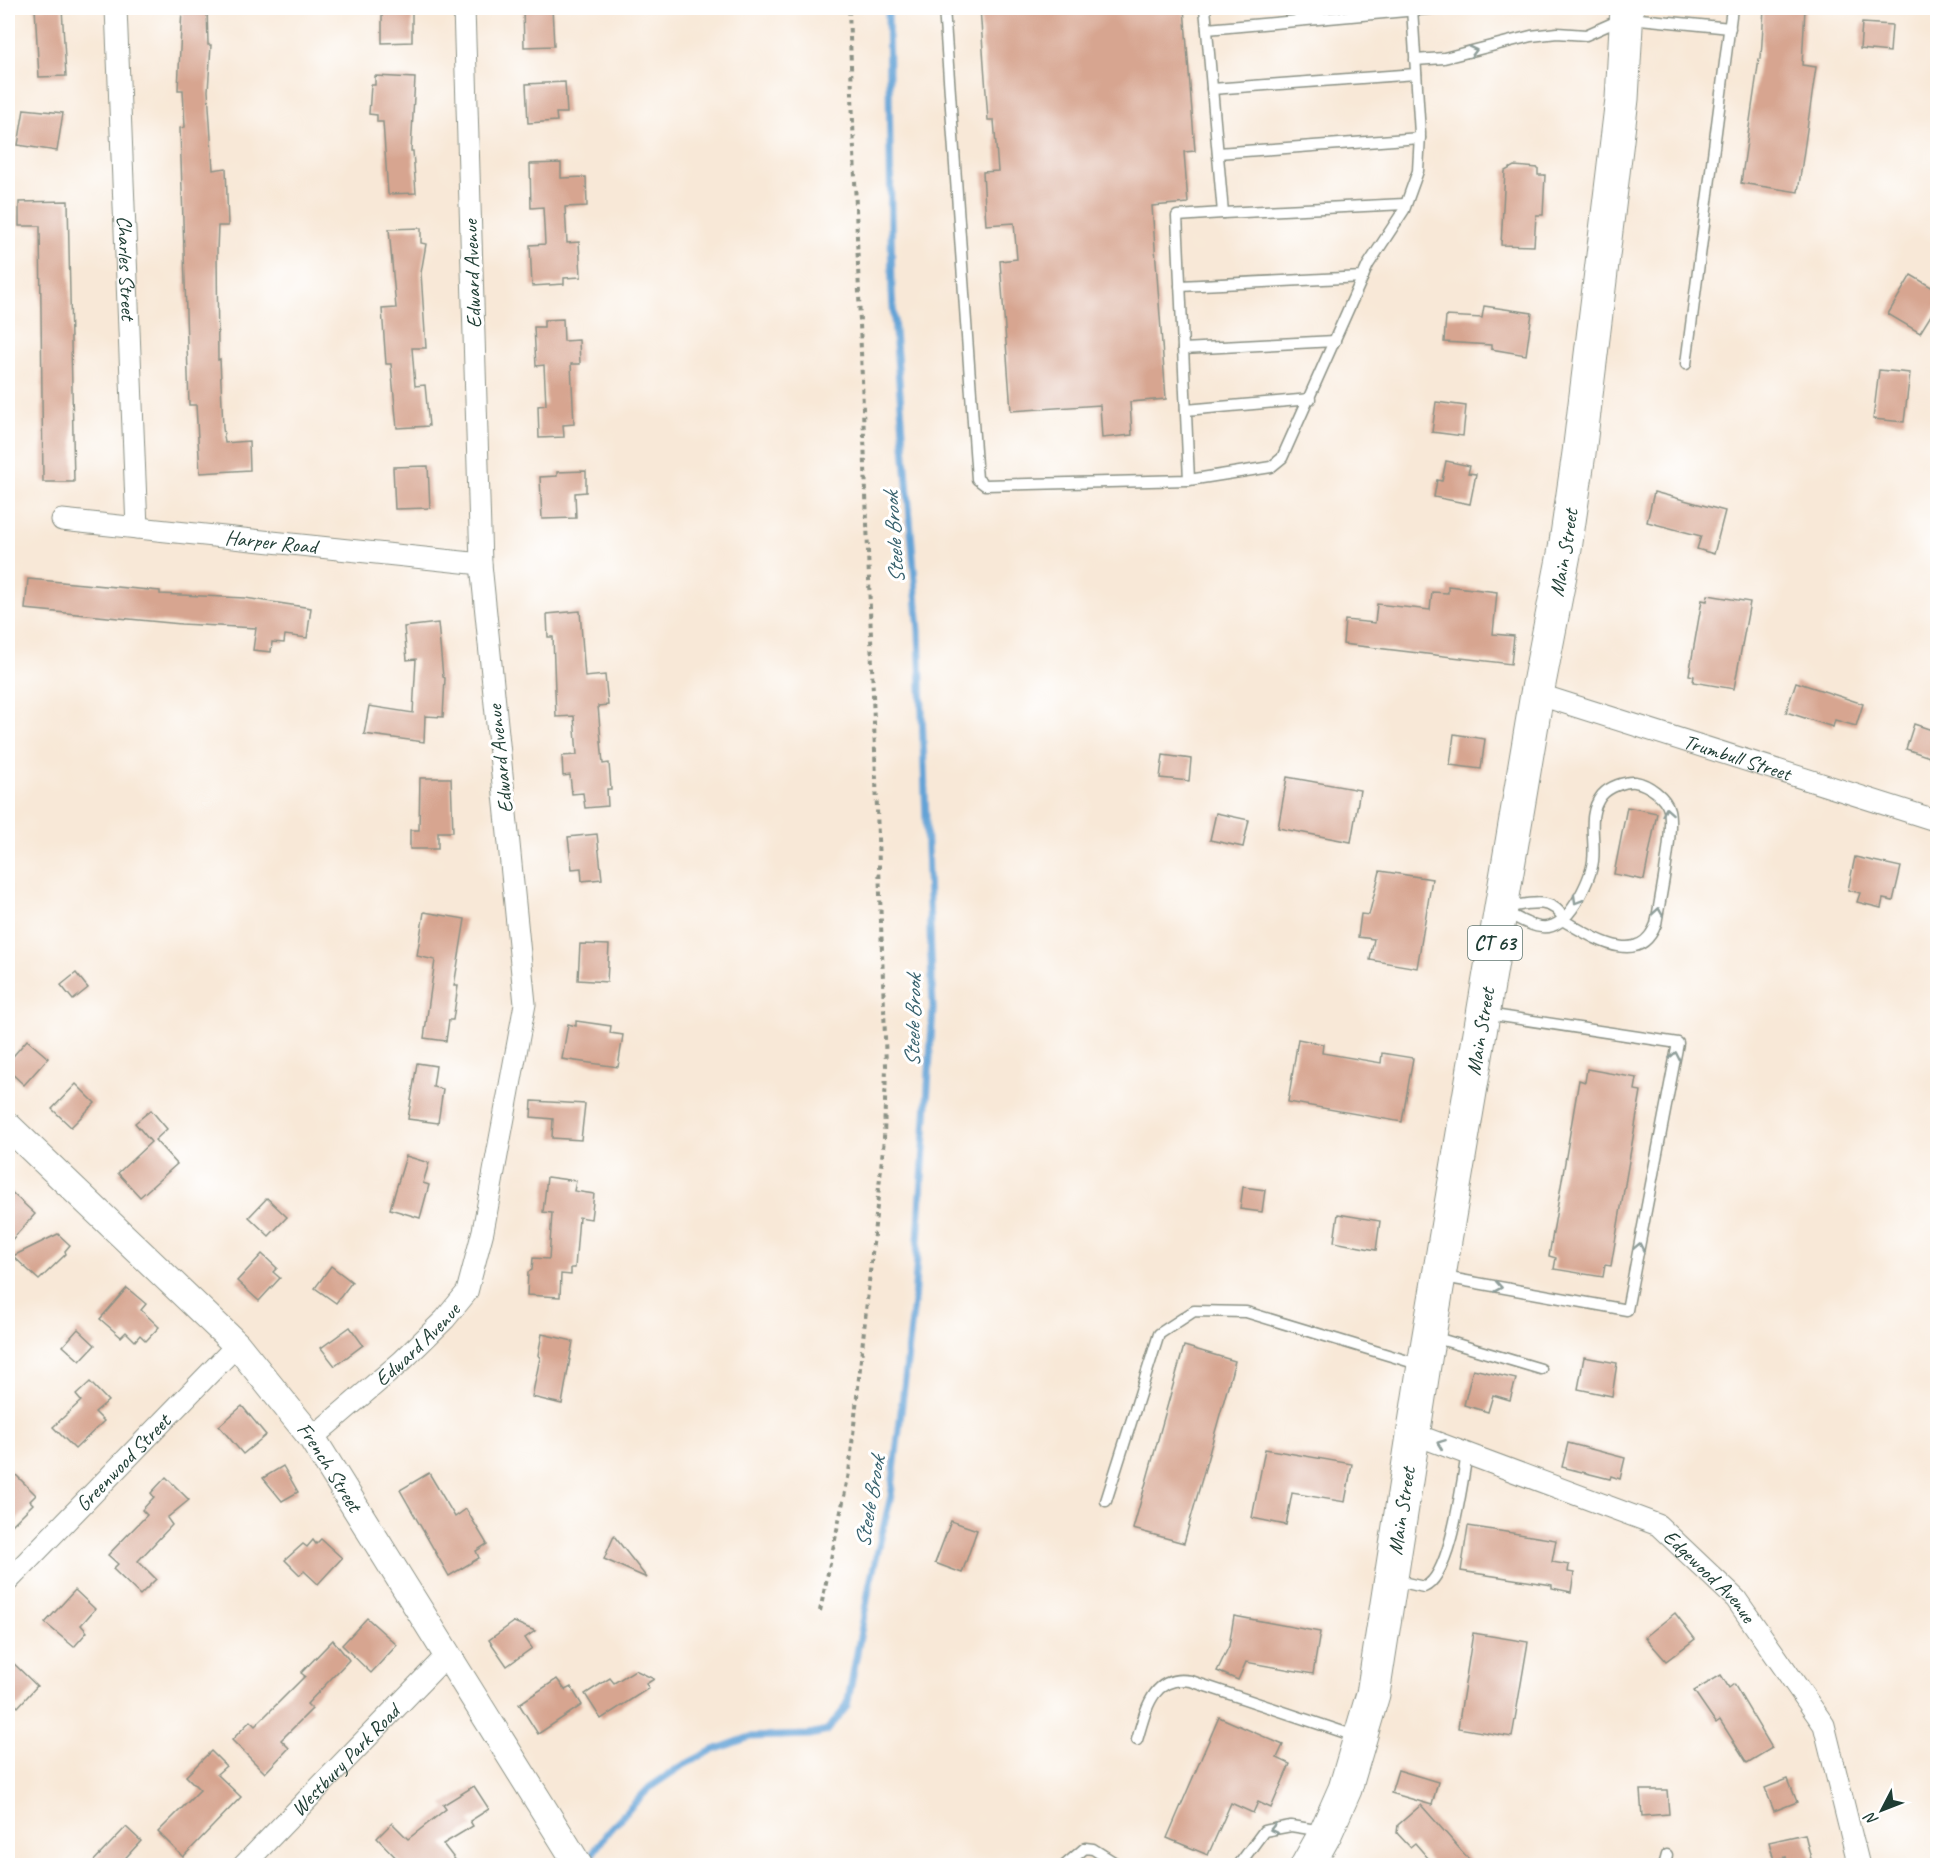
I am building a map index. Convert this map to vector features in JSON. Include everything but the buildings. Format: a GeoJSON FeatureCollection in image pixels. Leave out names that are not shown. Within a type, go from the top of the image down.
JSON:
{"type":"FeatureCollection","features":[{"type":"Feature","properties":{"kind":"main road","name":"Main Street"},"geometry":{"type":"LineString","coordinates":[[1307,1866],[1326,1832],[1345,1789],[1361,1738],[1373,1694],[1393,1580],[1427,1351],[1537,694],[1565,549],[1579,453],[1622,99],[1622,11]]}},
{"type":"Feature","properties":{"kind":"street","name":"Charles Street"},"geometry":{"type":"LineString","coordinates":[[116,8],[137,528]]}},
{"type":"Feature","properties":{"kind":"street","name":"Edward Avenue"},"geometry":{"type":"LineString","coordinates":[[312,1438],[402,1361],[468,1292],[483,1231],[525,1004],[481,564],[464,8]]}},
{"type":"Feature","properties":{"kind":"street","name":"Harper Road"},"geometry":{"type":"LineString","coordinates":[[62,520],[481,564]]}},
{"type":"Feature","properties":{"kind":"street","name":"Trumbull Street"},"geometry":{"type":"LineString","coordinates":[[1537,694],[1938,822]]}},
{"type":"Feature","properties":{"kind":"street","name":"French Street"},"geometry":{"type":"LineString","coordinates":[[8,1126],[237,1345],[312,1438],[579,1866]]}},
{"type":"Feature","properties":{"kind":"street","name":"Greenwood Street"},"geometry":{"type":"LineString","coordinates":[[8,1581],[237,1345]]}},
{"type":"Feature","properties":{"kind":"street","name":"Edgewood Avenue"},"geometry":{"type":"LineString","coordinates":[[1414,1434],[1658,1525],[1736,1599],[1824,1725],[1859,1866]]}},
{"type":"Feature","properties":{"kind":"street","name":"Westbury Park Road"},"geometry":{"type":"LineString","coordinates":[[243,1866],[447,1655]]}},
{"type":"Feature","properties":{"kind":"lane"},"geometry":{"type":"LineString","coordinates":[[944,8],[976,479],[985,485],[1189,480],[1271,467],[1282,458],[1363,277],[1406,204],[1418,171],[1420,138],[1412,9]]}},
{"type":"Feature","properties":{"kind":"lane"},"geometry":{"type":"LineString","coordinates":[[1206,8],[1223,213]]}},
{"type":"Feature","properties":{"kind":"lane"},"geometry":{"type":"LineString","coordinates":[[1207,29],[1439,8]]}},
{"type":"Feature","properties":{"kind":"lane"},"geometry":{"type":"LineString","coordinates":[[1686,364],[1732,8]]}},
{"type":"Feature","properties":{"kind":"lane"},"geometry":{"type":"LineString","coordinates":[[1415,60],[1444,58],[1531,36],[1557,33],[1586,35],[1622,11],[1730,28]]}},
{"type":"Feature","properties":{"kind":"lane"},"geometry":{"type":"LineString","coordinates":[[1212,89],[1416,74]]}},
{"type":"Feature","properties":{"kind":"lane"},"geometry":{"type":"LineString","coordinates":[[1218,153],[1420,138]]}},
{"type":"Feature","properties":{"kind":"lane"},"geometry":{"type":"LineString","coordinates":[[1189,480],[1177,216],[1406,204]]}},
{"type":"Feature","properties":{"kind":"lane"},"geometry":{"type":"LineString","coordinates":[[1180,286],[1363,277]]}},
{"type":"Feature","properties":{"kind":"lane"},"geometry":{"type":"LineString","coordinates":[[1183,349],[1335,341]]}},
{"type":"Feature","properties":{"kind":"lane"},"geometry":{"type":"LineString","coordinates":[[1186,410],[1310,399]]}},
{"type":"Feature","properties":{"kind":"lane"},"geometry":{"type":"LineString","coordinates":[[1501,909],[1533,927],[1551,927],[1564,921],[1588,880],[1593,861],[1594,834],[1591,823],[1602,795],[1625,782],[1637,783],[1651,788],[1664,801],[1669,810],[1664,870],[1656,924],[1650,938],[1636,947],[1619,947],[1564,921],[1561,913],[1554,906],[1537,902],[1501,909]]}},
{"type":"Feature","properties":{"kind":"lane"},"geometry":{"type":"LineString","coordinates":[[1440,1276],[1627,1310],[1678,1043],[1484,1013]]}},
{"type":"Feature","properties":{"kind":"lane"},"geometry":{"type":"LineString","coordinates":[[1106,1502],[1159,1334],[1194,1311],[1246,1312],[1427,1351],[1541,1369]]}},
{"type":"Feature","properties":{"kind":"lane"},"geometry":{"type":"LineString","coordinates":[[1393,1580],[1424,1587],[1435,1579],[1454,1526],[1467,1454]]}},
{"type":"Feature","properties":{"kind":"lane"},"geometry":{"type":"LineString","coordinates":[[1137,1740],[1147,1706],[1162,1685],[1174,1678],[1191,1681],[1361,1738]]}},
{"type":"Feature","properties":{"kind":"lane"},"geometry":{"type":"LineString","coordinates":[[1238,1866],[1264,1831],[1291,1826],[1326,1832]]}},
{"type":"Feature","properties":{"kind":"lane"},"geometry":{"type":"LineString","coordinates":[[1064,1866],[1085,1848],[1093,1849],[1120,1866]]}},
{"type":"Feature","properties":{"kind":"path"},"geometry":{"type":"LineString","coordinates":[[820,1611],[849,1473],[884,1140],[886,1066],[849,8]]}},
{"type":"Feature","properties":{"kind":"waterway","name":"Steele Brook"},"geometry":{"type":"LineString","coordinates":[[585,1864],[610,1829],[650,1787],[680,1767],[711,1751],[750,1737],[810,1735],[827,1731],[847,1706],[870,1583],[891,1496],[914,1303],[933,1009],[919,631],[892,294],[888,8]]}}]}
